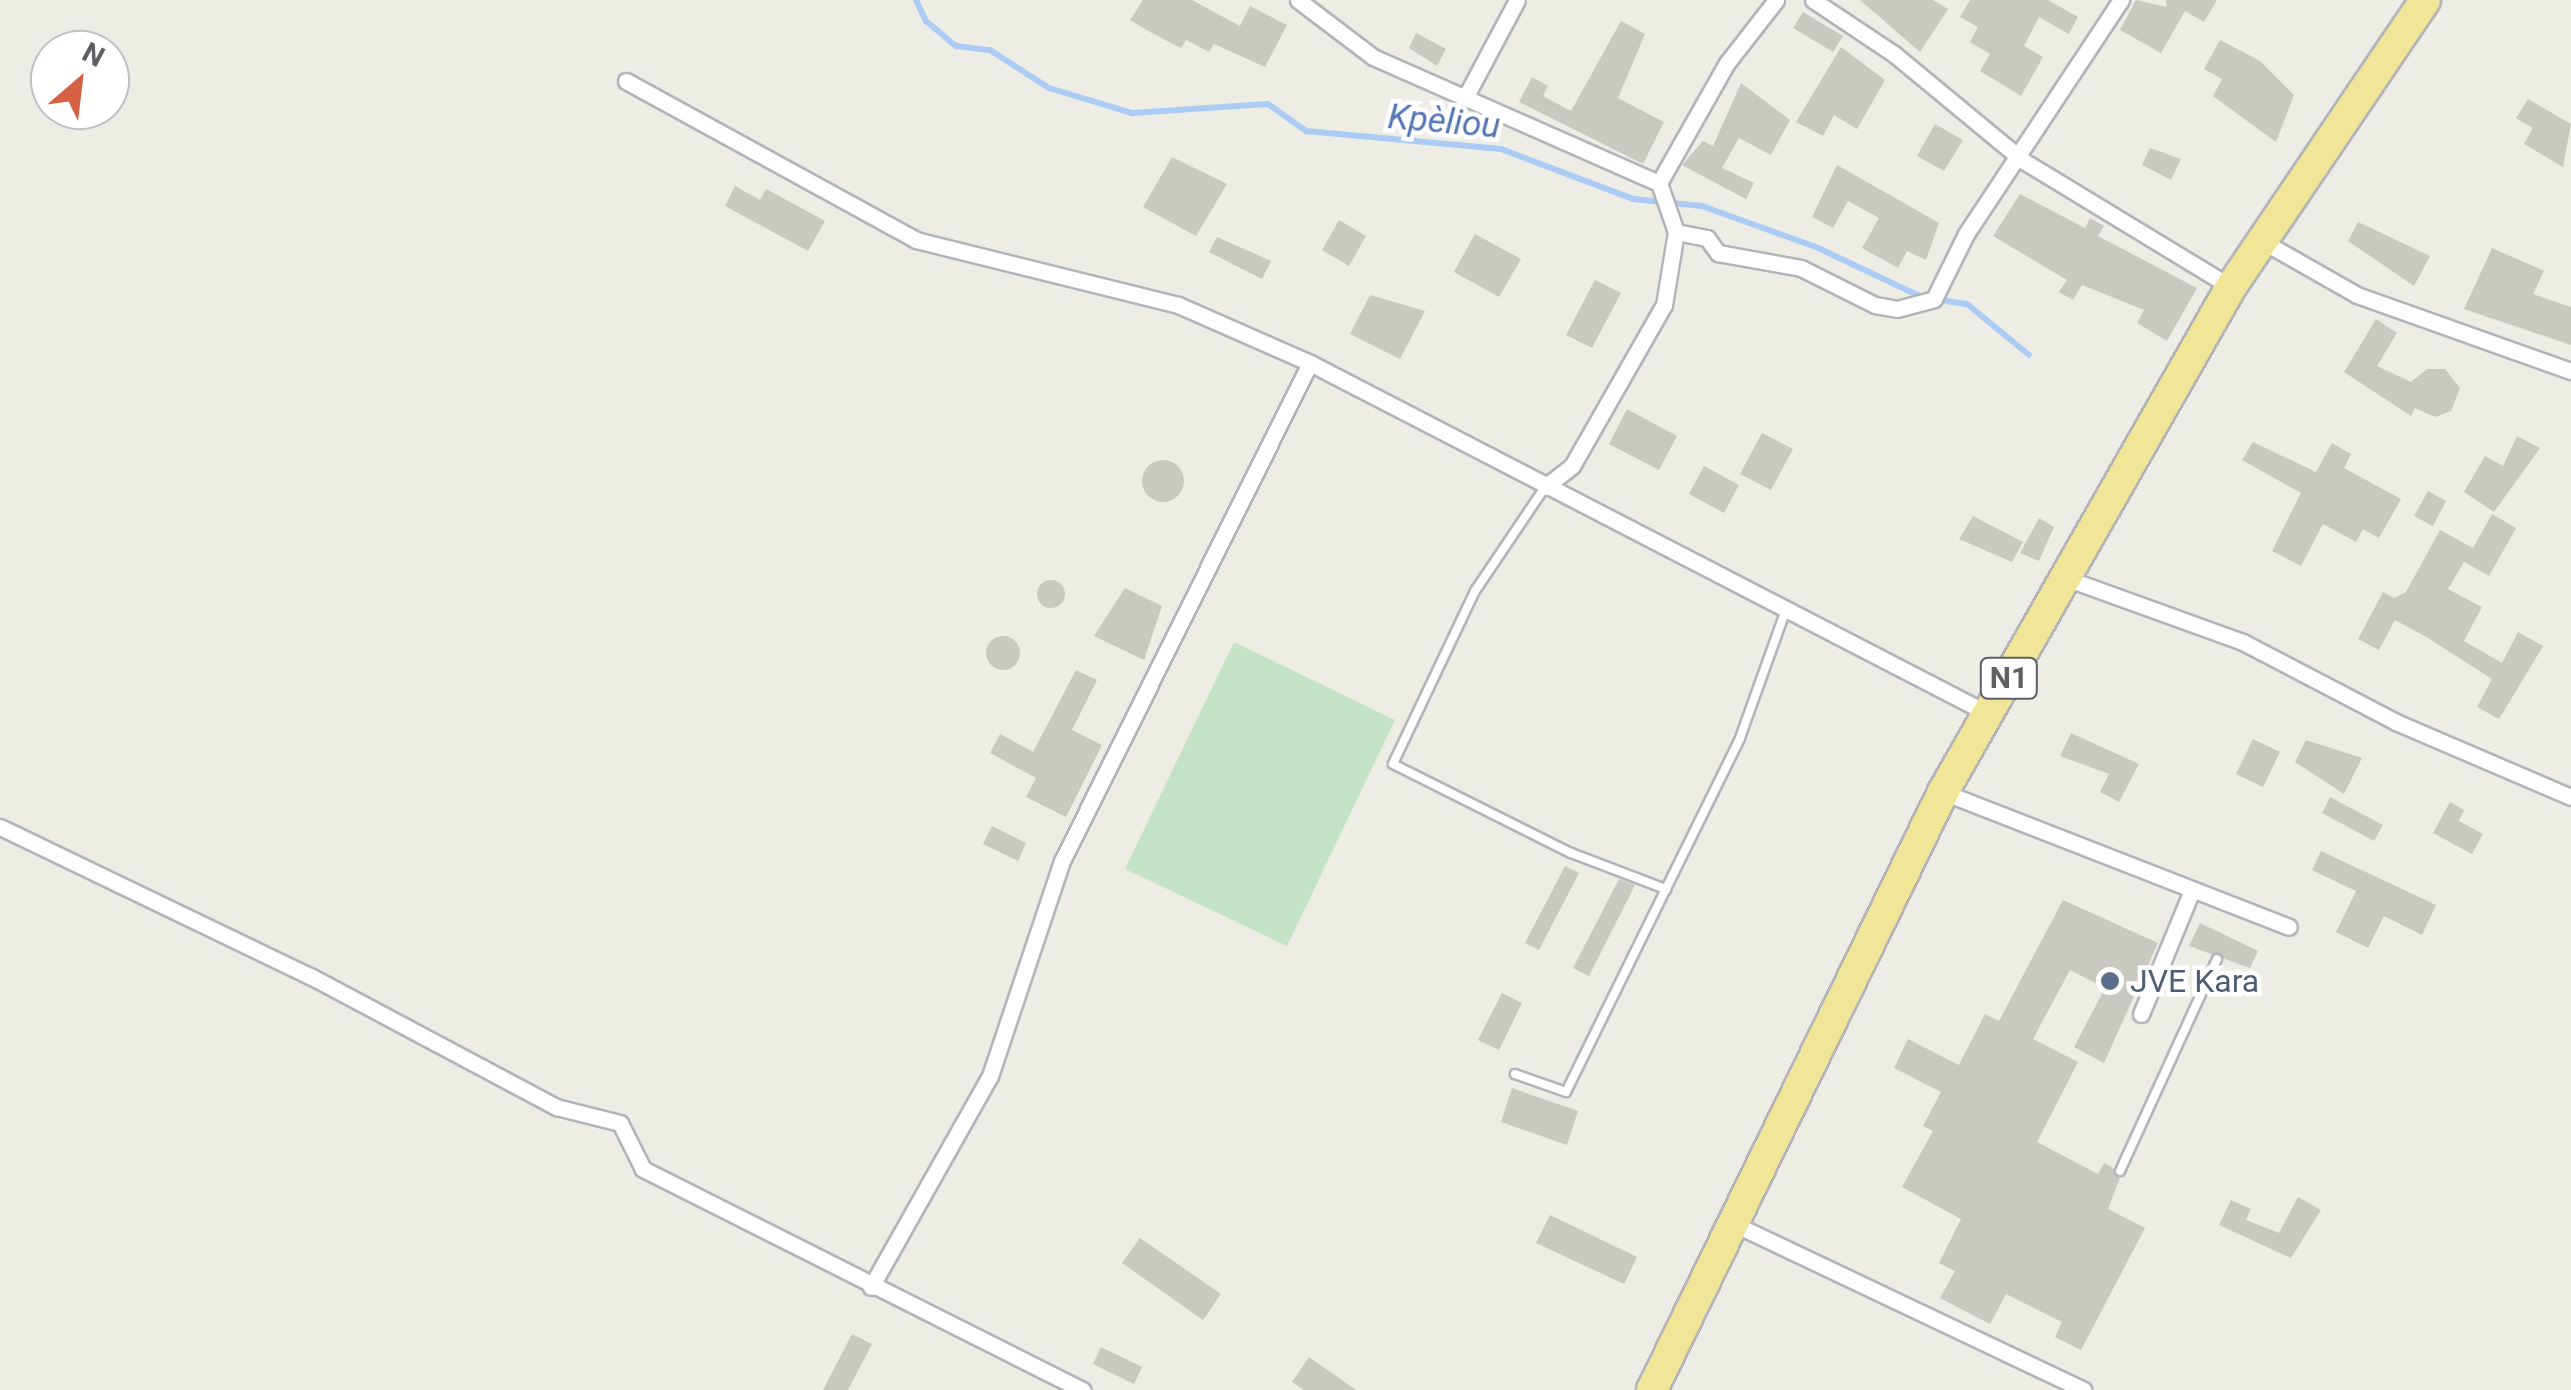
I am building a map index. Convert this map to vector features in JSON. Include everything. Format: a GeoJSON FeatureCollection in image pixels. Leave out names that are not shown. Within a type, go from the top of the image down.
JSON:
{"type":"FeatureCollection","features":[{"type":"Feature","properties":{"kind":"highway","name":"N1"},"geometry":{"type":"LineString","coordinates":[[1652,1390],[1943,792],[2231,287],[2426,0]]}},
{"type":"Feature","properties":{"kind":"street"},"geometry":{"type":"LineString","coordinates":[[1298,0],[1373,56],[1467,94],[1661,187]]}},
{"type":"Feature","properties":{"kind":"street"},"geometry":{"type":"LineString","coordinates":[[1467,94],[1517,0]]}},
{"type":"Feature","properties":{"kind":"street"},"geometry":{"type":"LineString","coordinates":[[1546,487],[1572,466],[1664,305],[1673,225],[1661,187],[1726,62],[1776,0]]}},
{"type":"Feature","properties":{"kind":"street"},"geometry":{"type":"LineString","coordinates":[[1813,0],[1894,54],[2022,160],[2231,287]]}},
{"type":"Feature","properties":{"kind":"street"},"geometry":{"type":"LineString","coordinates":[[1673,225],[1706,238],[1718,253],[1801,268],[1897,310],[1934,298],[1966,234],[2022,160],[2122,0]]}},
{"type":"Feature","properties":{"kind":"street"},"geometry":{"type":"LineString","coordinates":[[626,80],[916,240],[1178,305],[1310,364],[1989,714]]}},
{"type":"Feature","properties":{"kind":"street"},"geometry":{"type":"LineString","coordinates":[[2262,242],[2357,295],[2571,371]]}},
{"type":"Feature","properties":{"kind":"street"},"geometry":{"type":"LineString","coordinates":[[871,1286],[990,1076],[1062,861],[1310,364]]}},
{"type":"Feature","properties":{"kind":"street"},"geometry":{"type":"LineString","coordinates":[[2063,577],[2243,642],[2396,722],[2571,797]]}},
{"type":"Feature","properties":{"kind":"street"},"geometry":{"type":"LineString","coordinates":[[1943,792],[2289,928]]}},
{"type":"Feature","properties":{"kind":"street"},"geometry":{"type":"LineString","coordinates":[[0,827],[310,976],[556,1108],[620,1124],[644,1168],[765,1224],[871,1286],[1082,1390]]}},
{"type":"Feature","properties":{"kind":"street"},"geometry":{"type":"LineString","coordinates":[[2141,1014],[2192,890]]}},
{"type":"Feature","properties":{"kind":"street"},"geometry":{"type":"LineString","coordinates":[[1732,1224],[2084,1390]]}},
{"type":"Feature","properties":{"kind":"lane"},"geometry":{"type":"LineString","coordinates":[[1546,487],[1474,590],[1392,764],[1571,853],[1666,889]]}},
{"type":"Feature","properties":{"kind":"lane"},"geometry":{"type":"LineString","coordinates":[[1516,1074],[1566,1092],[1740,738],[1785,612]]}},
{"type":"Feature","properties":{"kind":"lane"},"geometry":{"type":"LineString","coordinates":[[2120,1171],[2190,1030],[2190,1009],[2216,959]]}},
{"type":"Feature","properties":{"kind":"green space"},"geometry":{"type":"Polygon","coordinates":[[[1234,642],[1395,720],[1287,946],[1125,869],[1234,642]]]}},
{"type":"Feature","properties":{"kind":"building"},"geometry":{"type":"Polygon","coordinates":[[[1143,0],[1192,0],[1240,26],[1250,6],[1287,25],[1265,67],[1214,44],[1209,52],[1186,40],[1181,48],[1150,32],[1130,20],[1143,0]]]}},
{"type":"Feature","properties":{"kind":"building"},"geometry":{"type":"Polygon","coordinates":[[[1860,0],[1933,0],[1948,9],[1920,52],[1860,0]]]}},
{"type":"Feature","properties":{"kind":"building"},"geometry":{"type":"Polygon","coordinates":[[[1970,0],[2048,0],[2078,17],[2069,34],[2039,17],[2024,46],[2043,57],[2021,96],[1980,71],[1990,54],[1970,42],[1978,27],[1960,17],[1970,0]]]}},
{"type":"Feature","properties":{"kind":"building"},"geometry":{"type":"Polygon","coordinates":[[[2136,0],[2166,7],[2166,0],[2217,0],[2204,22],[2185,11],[2161,53],[2120,30],[2136,0]]]}},
{"type":"Feature","properties":{"kind":"building"},"geometry":{"type":"Polygon","coordinates":[[[1803,12],[1843,36],[1833,52],[1793,28],[1803,12]]]}},
{"type":"Feature","properties":{"kind":"building"},"geometry":{"type":"Polygon","coordinates":[[[1621,21],[1645,34],[1618,98],[1664,122],[1643,164],[1519,102],[1532,77],[1548,86],[1543,96],[1571,111],[1621,21]]]}},
{"type":"Feature","properties":{"kind":"building"},"geometry":{"type":"Polygon","coordinates":[[[1416,33],[1446,49],[1437,66],[1409,48],[1416,33]]]}},
{"type":"Feature","properties":{"kind":"building"},"geometry":{"type":"Polygon","coordinates":[[[2220,40],[2260,61],[2294,95],[2276,142],[2213,96],[2222,79],[2204,69],[2220,40]]]}},
{"type":"Feature","properties":{"kind":"building"},"geometry":{"type":"Polygon","coordinates":[[[1841,47],[1885,80],[1857,129],[1834,115],[1823,136],[1796,122],[1841,47]]]}},
{"type":"Feature","properties":{"kind":"building"},"geometry":{"type":"Polygon","coordinates":[[[1741,83],[1790,120],[1771,155],[1739,138],[1722,168],[1754,183],[1746,199],[1682,165],[1703,141],[1713,146],[1741,83]]]}},
{"type":"Feature","properties":{"kind":"building"},"geometry":{"type":"Polygon","coordinates":[[[2528,99],[2571,124],[2563,167],[2524,144],[2533,128],[2516,118],[2528,99]]]}},
{"type":"Feature","properties":{"kind":"building"},"geometry":{"type":"Polygon","coordinates":[[[1935,124],[1963,140],[1944,171],[1917,156],[1935,124]]]}},
{"type":"Feature","properties":{"kind":"building"},"geometry":{"type":"Polygon","coordinates":[[[2150,148],[2181,159],[2171,180],[2142,165],[2150,148]]]}},
{"type":"Feature","properties":{"kind":"building"},"geometry":{"type":"Polygon","coordinates":[[[1172,157],[1227,184],[1196,236],[1143,207],[1172,157]]]}},
{"type":"Feature","properties":{"kind":"building"},"geometry":{"type":"Polygon","coordinates":[[[1837,165],[1939,223],[1926,260],[1907,251],[1898,268],[1862,248],[1879,218],[1848,201],[1833,228],[1812,217],[1837,165]]]}},
{"type":"Feature","properties":{"kind":"building"},"geometry":{"type":"Polygon","coordinates":[[[735,186],[760,200],[766,189],[825,221],[808,251],[725,206],[735,186]]]}},
{"type":"Feature","properties":{"kind":"building"},"geometry":{"type":"Polygon","coordinates":[[[2020,194],[2085,228],[2090,218],[2104,226],[2098,236],[2197,288],[2167,341],[2137,323],[2144,310],[2082,285],[2073,300],[2059,292],[2067,280],[1993,236],[2020,194]]]}},
{"type":"Feature","properties":{"kind":"building"},"geometry":{"type":"Polygon","coordinates":[[[1339,220],[1366,236],[1349,266],[1322,250],[1339,220]]]}},
{"type":"Feature","properties":{"kind":"building"},"geometry":{"type":"Polygon","coordinates":[[[2358,222],[2430,256],[2414,286],[2348,241],[2358,222]]]}},
{"type":"Feature","properties":{"kind":"building"},"geometry":{"type":"Polygon","coordinates":[[[1475,234],[1521,259],[1499,297],[1454,272],[1475,234]]]}},
{"type":"Feature","properties":{"kind":"building"},"geometry":{"type":"Polygon","coordinates":[[[1217,237],[1271,261],[1262,279],[1209,252],[1217,237]]]}},
{"type":"Feature","properties":{"kind":"building"},"geometry":{"type":"Polygon","coordinates":[[[2492,248],[2544,271],[2533,294],[2571,307],[2571,345],[2464,309],[2492,248]]]}},
{"type":"Feature","properties":{"kind":"building"},"geometry":{"type":"Polygon","coordinates":[[[1595,280],[1621,293],[1592,348],[1566,335],[1595,280]]]}},
{"type":"Feature","properties":{"kind":"building"},"geometry":{"type":"Polygon","coordinates":[[[1370,295],[1425,311],[1400,359],[1350,334],[1370,295]]]}},
{"type":"Feature","properties":{"kind":"building"},"geometry":{"type":"Polygon","coordinates":[[[2376,319],[2397,333],[2377,366],[2411,382],[2427,369],[2445,369],[2460,388],[2451,411],[2435,417],[2415,408],[2411,416],[2344,372],[2376,319]]]}},
{"type":"Feature","properties":{"kind":"building"},"geometry":{"type":"Polygon","coordinates":[[[1627,409],[1677,436],[1659,470],[1609,444],[1627,409]]]}},
{"type":"Feature","properties":{"kind":"building"},"geometry":{"type":"Polygon","coordinates":[[[1762,433],[1793,449],[1771,490],[1740,474],[1762,433]]]}},
{"type":"Feature","properties":{"kind":"building"},"geometry":{"type":"Polygon","coordinates":[[[2517,436],[2540,448],[2494,512],[2464,492],[2485,456],[2503,466],[2517,436]]]}},
{"type":"Feature","properties":{"kind":"building"},"geometry":{"type":"Polygon","coordinates":[[[2253,442],[2316,472],[2332,443],[2351,454],[2344,468],[2401,499],[2379,538],[2363,529],[2356,542],[2323,524],[2301,566],[2272,551],[2301,493],[2242,460],[2253,442]]]}},
{"type":"Feature","properties":{"kind":"building"},"geometry":{"type":"Polygon","coordinates":[[[1163,460],[1178,466],[1184,481],[1178,496],[1163,502],[1148,496],[1142,481],[1148,466],[1163,460]]]}},
{"type":"Feature","properties":{"kind":"building"},"geometry":{"type":"Polygon","coordinates":[[[1704,466],[1739,485],[1724,513],[1689,494],[1704,466]]]}},
{"type":"Feature","properties":{"kind":"building"},"geometry":{"type":"Polygon","coordinates":[[[2428,491],[2446,501],[2433,526],[2414,516],[2428,491]]]}},
{"type":"Feature","properties":{"kind":"building"},"geometry":{"type":"Polygon","coordinates":[[[2492,514],[2516,528],[2489,576],[2464,562],[2448,589],[2482,607],[2464,641],[2502,663],[2518,632],[2543,646],[2499,719],[2477,707],[2492,679],[2428,638],[2395,620],[2379,650],[2358,639],[2383,592],[2394,598],[2406,592],[2440,530],[2473,548],[2492,514]]]}},
{"type":"Feature","properties":{"kind":"building"},"geometry":{"type":"Polygon","coordinates":[[[1973,516],[2023,542],[2012,562],[1959,539],[1973,516]]]}},
{"type":"Feature","properties":{"kind":"building"},"geometry":{"type":"Polygon","coordinates":[[[2039,518],[2054,527],[2039,561],[2020,553],[2039,518]]]}},
{"type":"Feature","properties":{"kind":"building"},"geometry":{"type":"Polygon","coordinates":[[[1051,580],[1061,584],[1065,594],[1061,604],[1051,608],[1041,604],[1037,594],[1041,584],[1051,580]]]}},
{"type":"Feature","properties":{"kind":"building"},"geometry":{"type":"Polygon","coordinates":[[[1125,588],[1162,606],[1144,660],[1094,636],[1125,588]]]}},
{"type":"Feature","properties":{"kind":"building"},"geometry":{"type":"Polygon","coordinates":[[[1003,636],[1015,641],[1020,653],[1015,665],[1003,670],[991,665],[986,653],[991,641],[1003,636]]]}},
{"type":"Feature","properties":{"kind":"building"},"geometry":{"type":"Polygon","coordinates":[[[1076,670],[1097,680],[1072,730],[1102,745],[1066,817],[1026,797],[1036,778],[990,753],[1000,734],[1033,752],[1076,670]]]}},
{"type":"Feature","properties":{"kind":"building"},"geometry":{"type":"Polygon","coordinates":[[[2071,733],[2139,764],[2119,802],[2100,792],[2109,774],[2060,756],[2071,733]]]}},
{"type":"Feature","properties":{"kind":"building"},"geometry":{"type":"Polygon","coordinates":[[[2253,739],[2280,752],[2263,787],[2236,774],[2253,739]]]}},
{"type":"Feature","properties":{"kind":"building"},"geometry":{"type":"Polygon","coordinates":[[[2306,740],[2362,758],[2344,794],[2295,762],[2306,740]]]}},
{"type":"Feature","properties":{"kind":"building"},"geometry":{"type":"Polygon","coordinates":[[[2330,797],[2383,825],[2374,841],[2322,813],[2330,797]]]}},
{"type":"Feature","properties":{"kind":"building"},"geometry":{"type":"Polygon","coordinates":[[[2450,802],[2464,810],[2459,821],[2483,834],[2472,854],[2433,833],[2450,802]]]}},
{"type":"Feature","properties":{"kind":"building"},"geometry":{"type":"Polygon","coordinates":[[[992,826],[1026,843],[1018,861],[983,844],[992,826]]]}},
{"type":"Feature","properties":{"kind":"building"},"geometry":{"type":"Polygon","coordinates":[[[2321,851],[2436,905],[2422,935],[2384,916],[2368,948],[2336,932],[2356,891],[2312,870],[2321,851]]]}},
{"type":"Feature","properties":{"kind":"building"},"geometry":{"type":"Polygon","coordinates":[[[1565,866],[1579,873],[1539,950],[1525,943],[1565,866]]]}},
{"type":"Feature","properties":{"kind":"building"},"geometry":{"type":"Polygon","coordinates":[[[1619,879],[1635,885],[1589,976],[1573,968],[1619,879]]]}},
{"type":"Feature","properties":{"kind":"building"},"geometry":{"type":"Polygon","coordinates":[[[2063,900],[2158,943],[2104,1063],[2074,1047],[2105,988],[2070,970],[2033,1039],[2078,1062],[2037,1142],[2098,1174],[2104,1163],[2113,1168],[2120,1178],[2108,1209],[2145,1228],[2081,1350],[2055,1337],[2062,1322],[2006,1294],[1990,1324],[1940,1298],[1955,1271],[1939,1263],[1961,1219],[1902,1187],[1933,1131],[1923,1126],[1941,1092],[1894,1068],[1908,1039],[1959,1065],[1985,1014],[1999,1021],[2063,900]]]}},
{"type":"Feature","properties":{"kind":"building"},"geometry":{"type":"Polygon","coordinates":[[[2200,923],[2258,951],[2250,968],[2189,946],[2200,923]]]}},
{"type":"Feature","properties":{"kind":"building"},"geometry":{"type":"Polygon","coordinates":[[[1502,993],[1522,1003],[1499,1050],[1478,1040],[1502,993]]]}},
{"type":"Feature","properties":{"kind":"building"},"geometry":{"type":"Polygon","coordinates":[[[1512,1088],[1578,1111],[1567,1145],[1501,1122],[1512,1088]]]}},
{"type":"Feature","properties":{"kind":"building"},"geometry":{"type":"Polygon","coordinates":[[[2298,1197],[2321,1210],[2291,1258],[2219,1225],[2231,1200],[2251,1209],[2246,1220],[2279,1233],[2298,1197]]]}},
{"type":"Feature","properties":{"kind":"building"},"geometry":{"type":"Polygon","coordinates":[[[1550,1215],[1637,1257],[1624,1284],[1536,1243],[1550,1215]]]}},
{"type":"Feature","properties":{"kind":"building"},"geometry":{"type":"Polygon","coordinates":[[[1140,1238],[1221,1294],[1203,1320],[1122,1263],[1140,1238]]]}},
{"type":"Feature","properties":{"kind":"building"},"geometry":{"type":"Polygon","coordinates":[[[852,1334],[872,1344],[848,1390],[823,1390],[852,1334]]]}},
{"type":"Feature","properties":{"kind":"building"},"geometry":{"type":"Polygon","coordinates":[[[1101,1347],[1142,1367],[1134,1384],[1093,1364],[1101,1347]]]}},
{"type":"Feature","properties":{"kind":"building"},"geometry":{"type":"Polygon","coordinates":[[[1309,1357],[1356,1390],[1304,1390],[1292,1382],[1309,1357]]]}},
{"type":"Feature","properties":{"kind":"waterway","name":"Kpèliou"},"geometry":{"type":"LineString","coordinates":[[916,0],[926,21],[956,46],[990,50],[1049,88],[1132,113],[1268,104],[1306,131],[1501,149],[1633,199],[1702,206],[1816,247],[1922,297]]}},
{"type":"Feature","properties":{"kind":"waterway","name":"Kpèliou"},"geometry":{"type":"LineString","coordinates":[[1934,299],[1967,304],[2029,355]]}},
{"type":"Feature","properties":{"kind":"place","name":"JVE Kara"},"geometry":{"type":"Point","coordinates":[2110,981]}}]}
